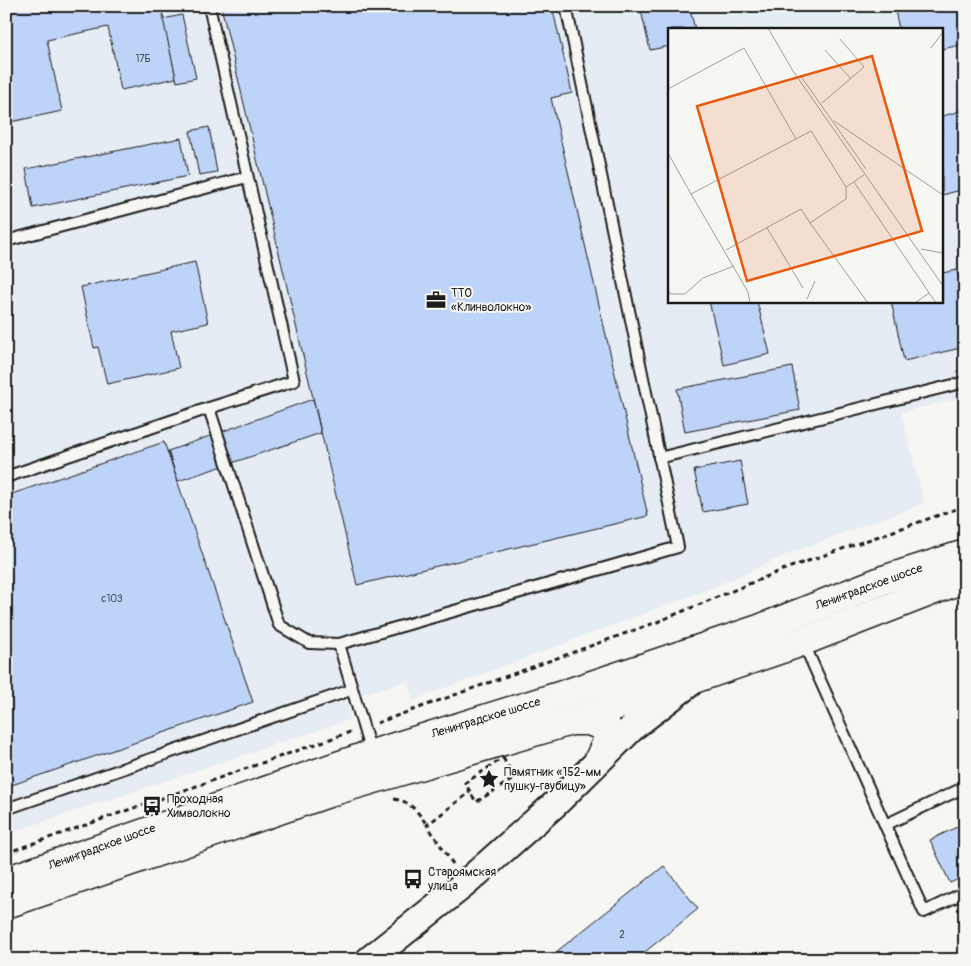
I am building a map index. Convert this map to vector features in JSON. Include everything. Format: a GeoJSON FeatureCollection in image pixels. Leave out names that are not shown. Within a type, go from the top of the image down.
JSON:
{"type":"FeatureCollection","features":[{"type":"Feature","properties":{"kind":"highway","name":"Ленинградское шоссе"},"geometry":{"type":"LineString","coordinates":[[6,881],[372,754],[562,695],[759,629],[886,580],[965,554]]}},
{"type":"Feature","properties":{"kind":"highway","name":"Ленинградское шоссе"},"geometry":{"type":"LineString","coordinates":[[6,904],[337,790],[571,721],[799,643],[965,578]]}},
{"type":"Feature","properties":{"kind":"highway"},"geometry":{"type":"LineString","coordinates":[[571,721],[589,720],[607,728],[608,739],[600,759]]}},
{"type":"Feature","properties":{"kind":"street"},"geometry":{"type":"LineString","coordinates":[[369,960],[467,882],[555,804],[634,726],[759,629]]}},
{"type":"Feature","properties":{"kind":"street"},"geometry":{"type":"LineString","coordinates":[[555,804],[636,744],[696,692],[799,643]]}},
{"type":"Feature","properties":{"kind":"lane"},"geometry":{"type":"LineString","coordinates":[[6,477],[294,381],[209,6]]}},
{"type":"Feature","properties":{"kind":"lane"},"geometry":{"type":"LineString","coordinates":[[209,408],[279,626],[308,643],[339,644],[678,547],[566,6]]}},
{"type":"Feature","properties":{"kind":"lane"},"geometry":{"type":"LineString","coordinates":[[6,241],[248,177]]}},
{"type":"Feature","properties":{"kind":"lane"},"geometry":{"type":"LineString","coordinates":[[659,458],[965,382]]}},
{"type":"Feature","properties":{"kind":"lane"},"geometry":{"type":"LineString","coordinates":[[799,643],[886,825],[924,912],[965,892]]}},
{"type":"Feature","properties":{"kind":"lane"},"geometry":{"type":"LineString","coordinates":[[339,644],[351,690],[372,754]]}},
{"type":"Feature","properties":{"kind":"lane"},"geometry":{"type":"LineString","coordinates":[[6,809],[351,690]]}},
{"type":"Feature","properties":{"kind":"lane"},"geometry":{"type":"LineString","coordinates":[[886,825],[965,787]]}},
{"type":"Feature","properties":{"kind":"path"},"geometry":{"type":"LineString","coordinates":[[6,853],[363,728],[657,622],[785,569],[965,506]]}},
{"type":"Feature","properties":{"kind":"path"},"geometry":{"type":"LineString","coordinates":[[503,758],[515,778],[476,802],[470,792],[465,783],[503,758]]}},
{"type":"Feature","properties":{"kind":"path"},"geometry":{"type":"LineString","coordinates":[[453,864],[427,825],[470,792]]}},
{"type":"Feature","properties":{"kind":"shaded area"},"geometry":{"type":"Polygon","coordinates":[[[6,6],[965,6],[965,397],[901,412],[924,503],[792,552],[712,588],[413,700],[408,681],[345,699],[351,719],[6,834],[6,6]]]}},
{"type":"Feature","properties":{"kind":"building"},"geometry":{"type":"Polygon","coordinates":[[[13,6],[161,6],[176,78],[121,90],[108,27],[47,40],[62,111],[6,123],[6,8],[13,6]]]}},
{"type":"Feature","properties":{"kind":"building"},"geometry":{"type":"Polygon","coordinates":[[[221,6],[552,6],[572,93],[551,98],[648,516],[357,585],[221,6]]]}},
{"type":"Feature","properties":{"kind":"building"},"geometry":{"type":"Polygon","coordinates":[[[640,6],[689,6],[695,28],[668,28],[668,46],[650,50],[640,6]]]}},
{"type":"Feature","properties":{"kind":"building"},"geometry":{"type":"Polygon","coordinates":[[[894,6],[965,6],[965,44],[944,49],[944,28],[899,28],[894,6]]]}},
{"type":"Feature","properties":{"kind":"building"},"geometry":{"type":"Polygon","coordinates":[[[182,15],[196,78],[177,82],[163,19],[182,15]]]}},
{"type":"Feature","properties":{"kind":"building"},"geometry":{"type":"Polygon","coordinates":[[[965,110],[965,189],[944,194],[944,115],[965,110]]]}},
{"type":"Feature","properties":{"kind":"building"},"geometry":{"type":"Polygon","coordinates":[[[209,127],[217,172],[199,175],[190,131],[209,127]]]}},
{"type":"Feature","properties":{"kind":"building"},"geometry":{"type":"Polygon","coordinates":[[[181,138],[188,176],[33,208],[26,169],[181,138]]]}},
{"type":"Feature","properties":{"kind":"building"},"geometry":{"type":"Polygon","coordinates":[[[195,262],[208,323],[171,331],[179,368],[107,384],[98,347],[94,348],[81,287],[195,262]]]}},
{"type":"Feature","properties":{"kind":"building"},"geometry":{"type":"Polygon","coordinates":[[[957,270],[965,307],[965,347],[904,361],[891,302],[944,302],[944,273],[957,270]]]}},
{"type":"Feature","properties":{"kind":"building"},"geometry":{"type":"Polygon","coordinates":[[[709,302],[757,302],[770,354],[724,365],[709,302]]]}},
{"type":"Feature","properties":{"kind":"building"},"geometry":{"type":"Polygon","coordinates":[[[792,367],[800,410],[685,432],[677,389],[792,367]]]}},
{"type":"Feature","properties":{"kind":"building"},"geometry":{"type":"Polygon","coordinates":[[[313,399],[321,433],[178,481],[168,451],[313,399]]]}},
{"type":"Feature","properties":{"kind":"building"},"geometry":{"type":"Polygon","coordinates":[[[164,442],[253,702],[6,787],[6,496],[164,442]]]}},
{"type":"Feature","properties":{"kind":"building"},"geometry":{"type":"Polygon","coordinates":[[[740,461],[748,504],[703,512],[694,470],[740,461]]]}},
{"type":"Feature","properties":{"kind":"building"},"geometry":{"type":"Polygon","coordinates":[[[965,823],[965,876],[950,883],[930,840],[965,823]]]}},
{"type":"Feature","properties":{"kind":"building"},"geometry":{"type":"Polygon","coordinates":[[[664,866],[698,909],[635,960],[546,960],[664,866]]]}},
{"type":"Feature","properties":{"kind":"place","name":"ТТО «Клинволокно»"},"geometry":{"type":"Point","coordinates":[436,300]}},
{"type":"Feature","properties":{"kind":"place","name":"Памятник «152-мм пушку-гаубицу»"},"geometry":{"type":"Point","coordinates":[489,779]}},
{"type":"Feature","properties":{"kind":"place","name":"Проходная Химволокно"},"geometry":{"type":"Point","coordinates":[152,806]}},
{"type":"Feature","properties":{"kind":"place","name":"Староямская улица"},"geometry":{"type":"Point","coordinates":[413,879]}}]}
